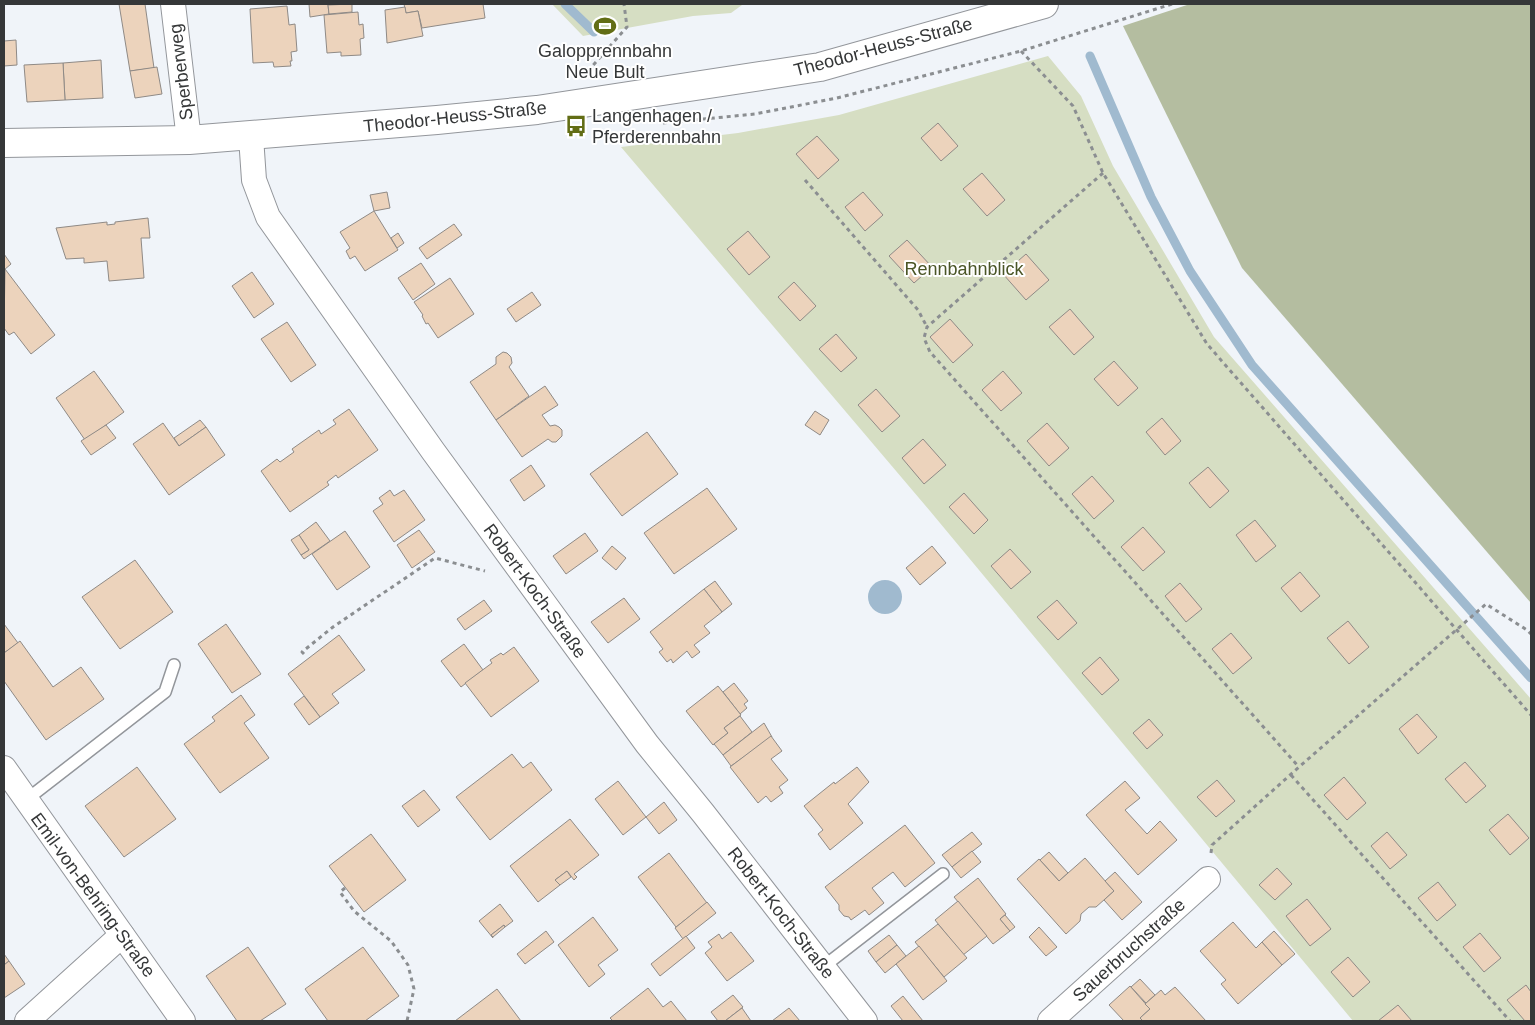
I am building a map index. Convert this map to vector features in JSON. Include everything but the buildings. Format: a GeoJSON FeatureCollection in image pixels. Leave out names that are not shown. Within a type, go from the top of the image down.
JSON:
{"type":"FeatureCollection","features":[{"type":"Feature","properties":{"kind":"street","name":"Sperberweg"},"geometry":{"type":"LineString","coordinates":[[173,4],[189,140]]}},
{"type":"Feature","properties":{"kind":"street","name":"Theodor-Heuss-Straße"},"geometry":{"type":"LineString","coordinates":[[4,143],[189,140],[446,119],[557,107],[820,67],[1044,4]]}},
{"type":"Feature","properties":{"kind":"street","name":"Robert-Koch-Straße"},"geometry":{"type":"LineString","coordinates":[[250,136],[254,180],[268,217],[433,451],[647,744],[865,1021]]}},
{"type":"Feature","properties":{"kind":"street","name":"Emil-von-Behring-Straße"},"geometry":{"type":"LineString","coordinates":[[4,768],[183,1021]]}},
{"type":"Feature","properties":{"kind":"street","name":"Sauerbruchstraße"},"geometry":{"type":"LineString","coordinates":[[1050,1021],[1208,879]]}},
{"type":"Feature","properties":{"kind":"street"},"geometry":{"type":"LineString","coordinates":[[27,1021],[122,934]]}},
{"type":"Feature","properties":{"kind":"lane"},"geometry":{"type":"LineString","coordinates":[[26,800],[165,692],[174,665]]}},
{"type":"Feature","properties":{"kind":"lane"},"geometry":{"type":"LineString","coordinates":[[823,967],[944,874]]}},
{"type":"Feature","properties":{"kind":"path"},"geometry":{"type":"LineString","coordinates":[[557,107],[627,27],[624,4]]}},
{"type":"Feature","properties":{"kind":"path"},"geometry":{"type":"LineString","coordinates":[[996,58],[1172,4]]}},
{"type":"Feature","properties":{"kind":"path"},"geometry":{"type":"LineString","coordinates":[[1021,51],[1073,106],[1104,173],[1207,344],[1531,715]]}},
{"type":"Feature","properties":{"kind":"path"},"geometry":{"type":"LineString","coordinates":[[1104,173],[927,327],[924,338],[930,352],[1299,767]]}},
{"type":"Feature","properties":{"kind":"path"},"geometry":{"type":"LineString","coordinates":[[805,180],[918,310],[927,327]]}},
{"type":"Feature","properties":{"kind":"path"},"geometry":{"type":"LineString","coordinates":[[304,654],[302,652],[333,627],[435,558],[529,583]]}},
{"type":"Feature","properties":{"kind":"path"},"geometry":{"type":"LineString","coordinates":[[1208,879],[1212,845],[1486,604],[1528,630],[1531,634]]}},
{"type":"Feature","properties":{"kind":"path"},"geometry":{"type":"LineString","coordinates":[[1291,774],[1510,1021]]}},
{"type":"Feature","properties":{"kind":"path"},"geometry":{"type":"LineString","coordinates":[[345,888],[340,892],[354,911],[391,941],[408,966],[414,989],[408,1021]]}},
{"type":"Feature","properties":{"kind":"green space","name":"Galopprennbahn Neue Bult"},"geometry":{"type":"Polygon","coordinates":[[[552,4],[749,4],[742,5],[731,13],[693,16],[583,36],[552,4]]]}},
{"type":"Feature","properties":{"kind":"green space"},"geometry":{"type":"Polygon","coordinates":[[[1190,4],[1531,4],[1531,603],[1242,268],[1123,26],[1190,4]]]}},
{"type":"Feature","properties":{"kind":"green space","name":"Rennbahnblick"},"geometry":{"type":"Polygon","coordinates":[[[1048,56],[1081,96],[1113,166],[1214,337],[1531,699],[1531,1021],[1353,1021],[930,511],[621,147],[738,133],[839,115],[1048,56]]]}},
{"type":"Feature","properties":{"kind":"water"},"geometry":{"type":"Polygon","coordinates":[[[885,580],[897,585],[902,597],[897,609],[885,614],[873,609],[868,597],[873,585],[885,580]]]}},
{"type":"Feature","properties":{"kind":"waterway"},"geometry":{"type":"LineString","coordinates":[[565,4],[594,32]]}},
{"type":"Feature","properties":{"kind":"waterway"},"geometry":{"type":"LineString","coordinates":[[1090,56],[1151,197],[1190,271],[1252,365],[1531,678]]}},
{"type":"Feature","properties":{"kind":"place","name":"Galopprennbahn Neue Bult"},"geometry":{"type":"Point","coordinates":[605,26]}},
{"type":"Feature","properties":{"kind":"place","name":"Langenhagen / Pferderennbahn"},"geometry":{"type":"Point","coordinates":[576,126]}}]}
